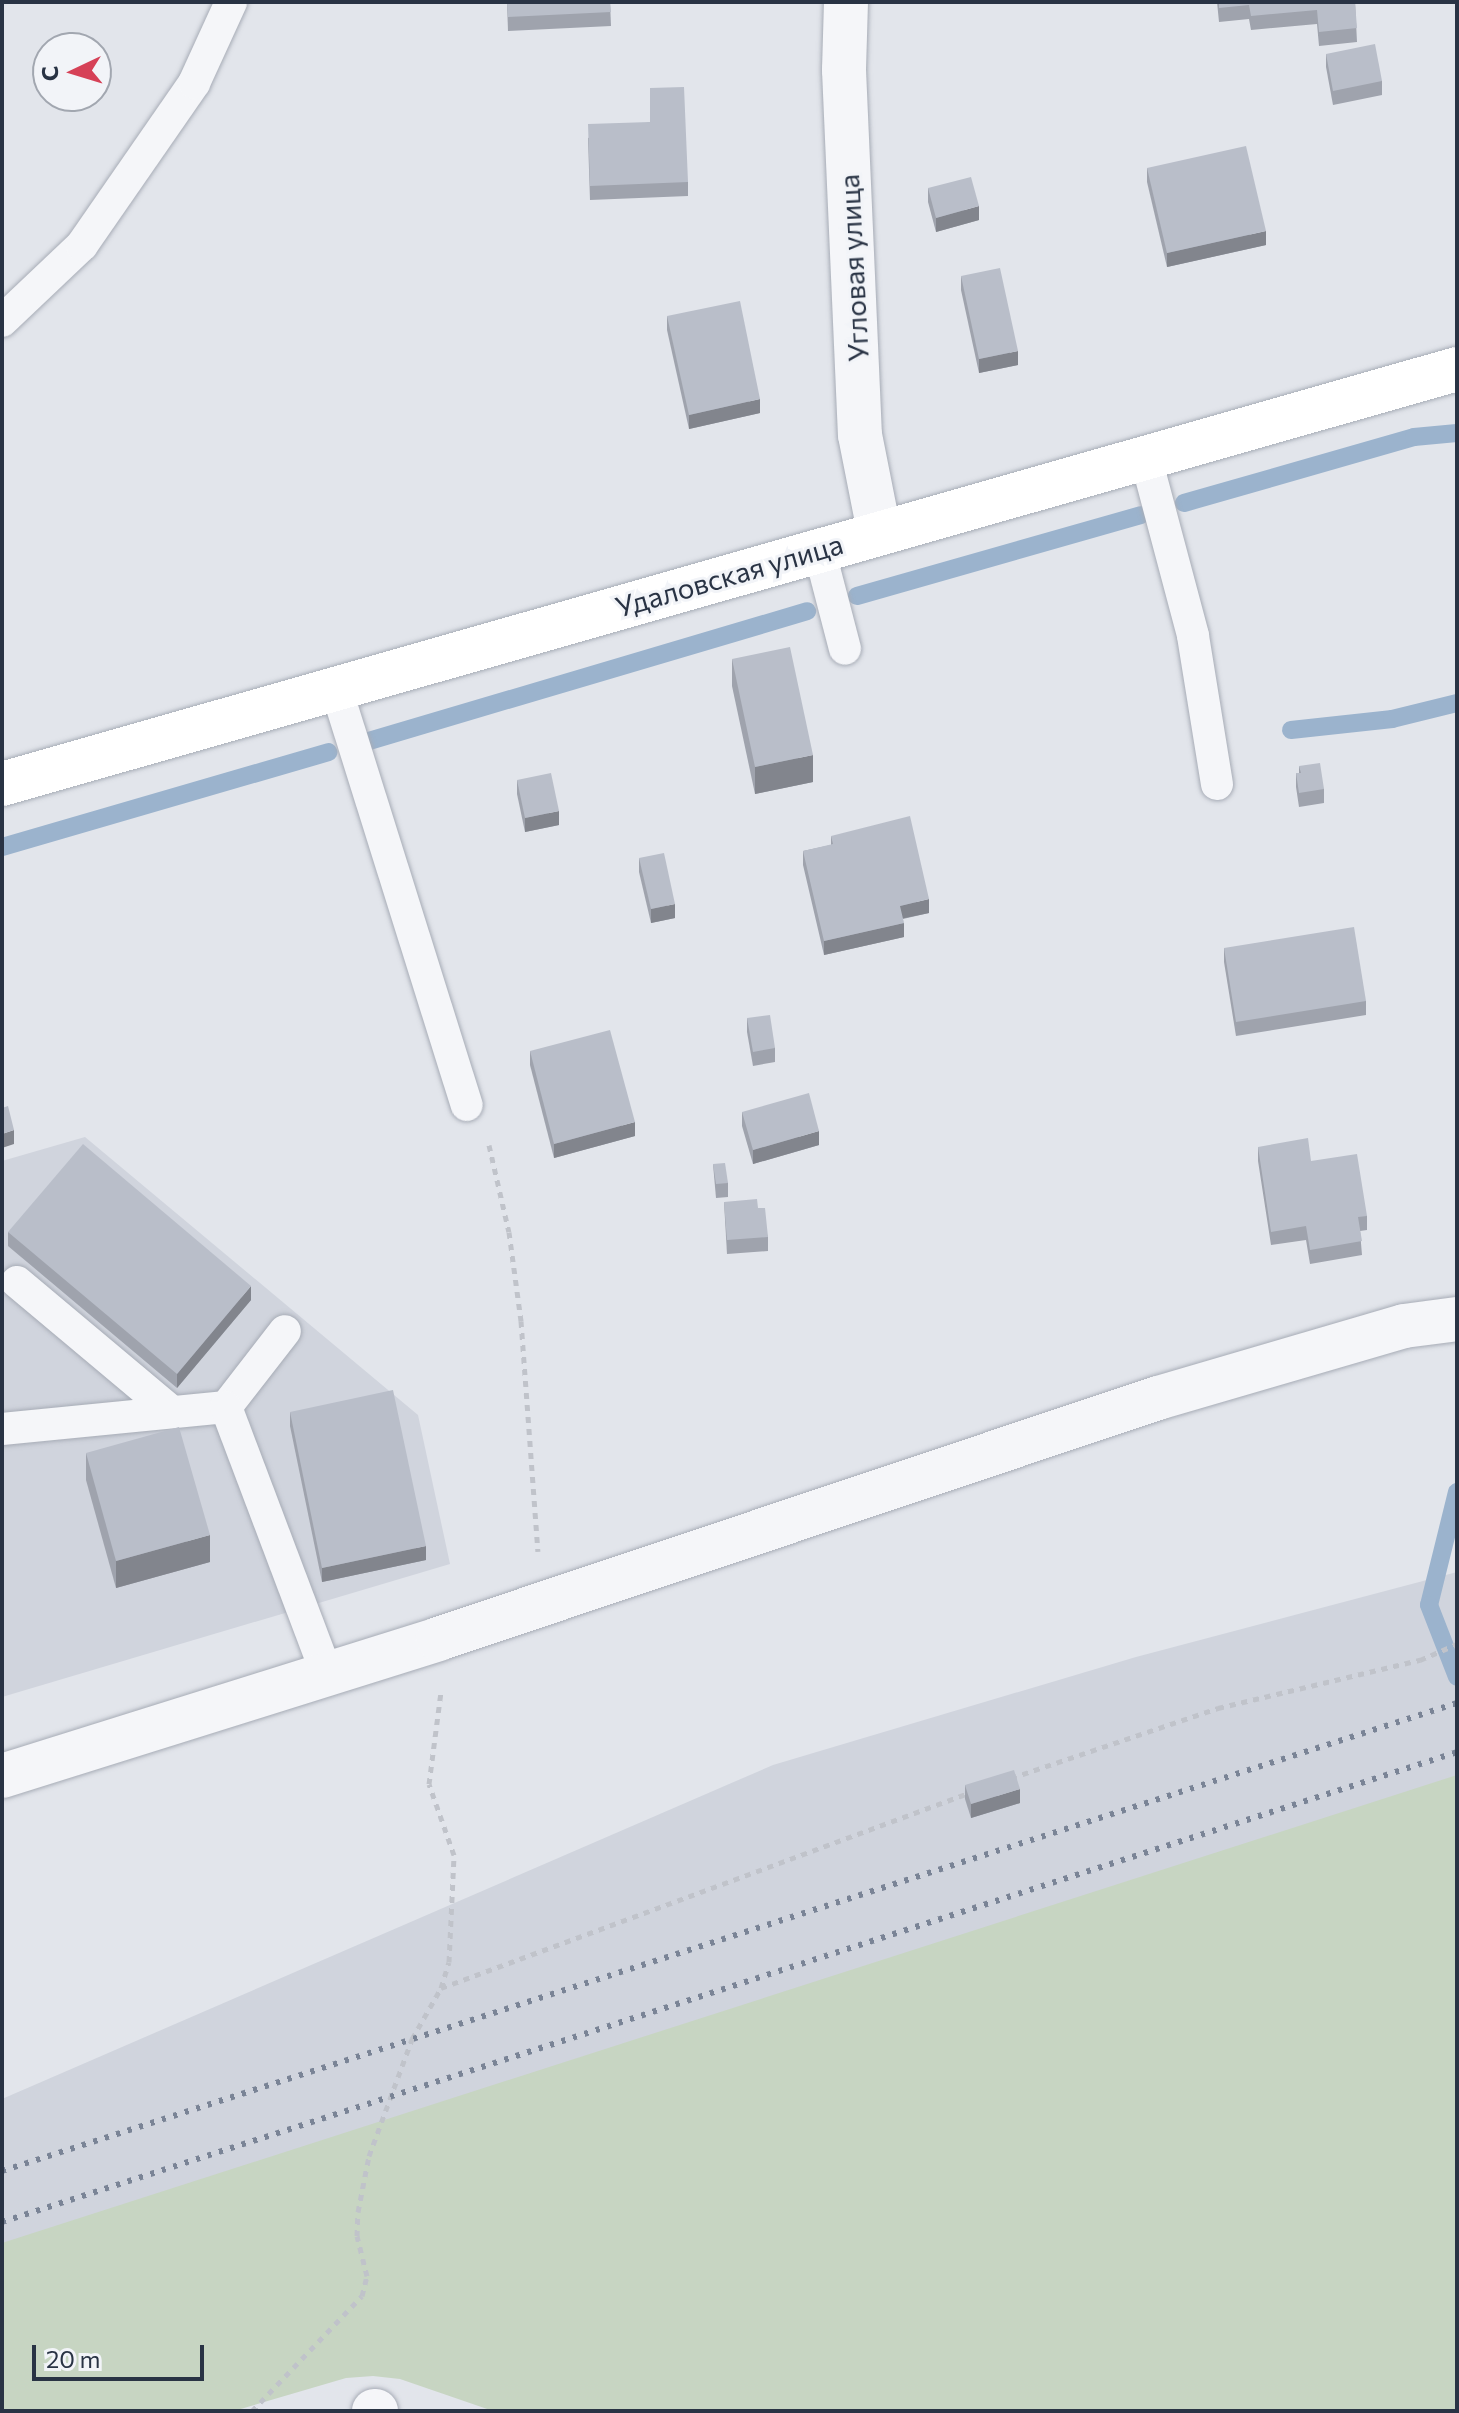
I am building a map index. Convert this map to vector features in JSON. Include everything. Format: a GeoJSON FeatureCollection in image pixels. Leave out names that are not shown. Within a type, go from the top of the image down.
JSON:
{"type":"FeatureCollection","features":[{"type":"Feature","properties":{"kind":"main road","name":"Удаловская улица"},"geometry":{"type":"LineString","coordinates":[[2,784],[1145,455],[1457,369]]}},
{"type":"Feature","properties":{"kind":"street","name":"Угловая улица"},"geometry":{"type":"LineString","coordinates":[[846,2],[844,70],[860,435],[879,531]]}},
{"type":"Feature","properties":{"kind":"street"},"geometry":{"type":"LineString","coordinates":[[2,1776],[438,1639],[1158,1398],[1404,1326],[1457,1319]]}},
{"type":"Feature","properties":{"kind":"lane"},"geometry":{"type":"LineString","coordinates":[[2,321],[82,245],[194,83],[231,2]]}},
{"type":"Feature","properties":{"kind":"lane"},"geometry":{"type":"LineString","coordinates":[[1145,455],[1193,636],[1217,784]]}},
{"type":"Feature","properties":{"kind":"lane"},"geometry":{"type":"LineString","coordinates":[[819,549],[845,649]]}},
{"type":"Feature","properties":{"kind":"lane"},"geometry":{"type":"LineString","coordinates":[[336,688],[467,1105]]}},
{"type":"Feature","properties":{"kind":"lane"},"geometry":{"type":"LineString","coordinates":[[17,1282],[172,1412]]}},
{"type":"Feature","properties":{"kind":"lane"},"geometry":{"type":"LineString","coordinates":[[2,1429],[226,1407],[285,1331]]}},
{"type":"Feature","properties":{"kind":"lane"},"geometry":{"type":"LineString","coordinates":[[226,1407],[327,1674]]}},
{"type":"Feature","properties":{"kind":"path"},"geometry":{"type":"LineString","coordinates":[[467,1105],[483,1116],[509,1232],[521,1321],[524,1414],[539,1511],[538,1555],[527,1609]]}},
{"type":"Feature","properties":{"kind":"path"},"geometry":{"type":"LineString","coordinates":[[252,2411],[362,2296],[367,2276],[357,2236],[358,2212],[369,2156],[412,2039],[441,1988],[449,1962],[455,1887],[454,1855],[429,1784],[442,1684],[438,1639]]}},
{"type":"Feature","properties":{"kind":"path"},"geometry":{"type":"LineString","coordinates":[[1002,1781],[1218,1708],[1420,1660],[1457,1644]]}},
{"type":"Feature","properties":{"kind":"path"},"geometry":{"type":"LineString","coordinates":[[441,1988],[987,1786]]}},
{"type":"Feature","properties":{"kind":"shaded area"},"geometry":{"type":"Polygon","coordinates":[[[85,1137],[418,1415],[450,1564],[2,1697],[2,1161],[85,1137]]]}},
{"type":"Feature","properties":{"kind":"shaded area"},"geometry":{"type":"Polygon","coordinates":[[[1457,1572],[1457,1850],[2,2313],[2,2099],[773,1765],[1136,1657],[1457,1572]]]}},
{"type":"Feature","properties":{"kind":"green space"},"geometry":{"type":"Polygon","coordinates":[[[1457,1775],[1457,2411],[493,2411],[400,2379],[373,2376],[346,2378],[234,2411],[2,2411],[2,2243],[1457,1775]]]}},
{"type":"Feature","properties":{"kind":"building"},"geometry":{"type":"Polygon","coordinates":[[[507,2],[610,2],[611,12],[508,17],[507,2]]]}},
{"type":"Feature","properties":{"kind":"building"},"geometry":{"type":"Polygon","coordinates":[[[1219,2],[1355,2],[1357,28],[1319,32],[1317,10],[1251,16],[1249,5],[1219,8],[1219,2]]]}},
{"type":"Feature","properties":{"kind":"building"},"geometry":{"type":"Polygon","coordinates":[[[1375,44],[1382,81],[1333,91],[1326,54],[1375,44]]]}},
{"type":"Feature","properties":{"kind":"building"},"geometry":{"type":"Polygon","coordinates":[[[684,87],[688,182],[590,186],[588,124],[650,122],[650,88],[684,87]]]}},
{"type":"Feature","properties":{"kind":"building"},"geometry":{"type":"Polygon","coordinates":[[[1246,146],[1266,231],[1167,253],[1147,168],[1246,146]]]}},
{"type":"Feature","properties":{"kind":"building"},"geometry":{"type":"Polygon","coordinates":[[[971,177],[979,206],[936,218],[928,188],[971,177]]]}},
{"type":"Feature","properties":{"kind":"building"},"geometry":{"type":"Polygon","coordinates":[[[1000,268],[1018,351],[979,359],[961,276],[1000,268]]]}},
{"type":"Feature","properties":{"kind":"building"},"geometry":{"type":"Polygon","coordinates":[[[740,301],[760,399],[689,415],[667,316],[740,301]]]}},
{"type":"Feature","properties":{"kind":"building"},"geometry":{"type":"Polygon","coordinates":[[[790,647],[813,755],[755,767],[732,659],[790,647]]]}},
{"type":"Feature","properties":{"kind":"building"},"geometry":{"type":"Polygon","coordinates":[[[1320,763],[1324,789],[1299,793],[1296,773],[1301,773],[1299,766],[1320,763]]]}},
{"type":"Feature","properties":{"kind":"building"},"geometry":{"type":"Polygon","coordinates":[[[551,773],[559,811],[525,818],[517,780],[551,773]]]}},
{"type":"Feature","properties":{"kind":"building"},"geometry":{"type":"Polygon","coordinates":[[[910,816],[929,899],[900,906],[904,923],[824,941],[803,851],[833,844],[831,836],[910,816]]]}},
{"type":"Feature","properties":{"kind":"building"},"geometry":{"type":"Polygon","coordinates":[[[664,853],[675,904],[651,909],[639,858],[664,853]]]}},
{"type":"Feature","properties":{"kind":"building"},"geometry":{"type":"Polygon","coordinates":[[[1354,927],[1366,1001],[1236,1022],[1224,948],[1354,927]]]}},
{"type":"Feature","properties":{"kind":"building"},"geometry":{"type":"Polygon","coordinates":[[[770,1015],[775,1048],[753,1052],[747,1018],[770,1015]]]}},
{"type":"Feature","properties":{"kind":"building"},"geometry":{"type":"Polygon","coordinates":[[[610,1030],[635,1122],[554,1144],[530,1051],[610,1030]]]}},
{"type":"Feature","properties":{"kind":"building"},"geometry":{"type":"Polygon","coordinates":[[[809,1093],[819,1131],[753,1150],[742,1112],[809,1093]]]}},
{"type":"Feature","properties":{"kind":"building"},"geometry":{"type":"Polygon","coordinates":[[[8,1106],[14,1130],[2,1134],[2,1108],[8,1106]]]}},
{"type":"Feature","properties":{"kind":"building"},"geometry":{"type":"Polygon","coordinates":[[[1308,1138],[1311,1161],[1357,1154],[1367,1216],[1358,1217],[1362,1241],[1310,1250],[1306,1226],[1271,1232],[1258,1147],[1308,1138]]]}},
{"type":"Feature","properties":{"kind":"building"},"geometry":{"type":"Polygon","coordinates":[[[83,1144],[251,1286],[177,1374],[8,1232],[83,1144]]]}},
{"type":"Feature","properties":{"kind":"building"},"geometry":{"type":"Polygon","coordinates":[[[725,1163],[728,1183],[716,1184],[713,1164],[725,1163]]]}},
{"type":"Feature","properties":{"kind":"building"},"geometry":{"type":"Polygon","coordinates":[[[757,1199],[758,1208],[765,1208],[768,1237],[727,1240],[724,1202],[757,1199]]]}},
{"type":"Feature","properties":{"kind":"building"},"geometry":{"type":"Polygon","coordinates":[[[393,1390],[426,1546],[322,1568],[290,1412],[393,1390]]]}},
{"type":"Feature","properties":{"kind":"building"},"geometry":{"type":"Polygon","coordinates":[[[179,1427],[210,1535],[116,1561],[86,1453],[179,1427]]]}},
{"type":"Feature","properties":{"kind":"building"},"geometry":{"type":"Polygon","coordinates":[[[1014,1770],[1020,1789],[971,1804],[965,1785],[1014,1770]]]}},
{"type":"Feature","properties":{"kind":"waterway"},"geometry":{"type":"LineString","coordinates":[[1184,503],[1414,437],[1457,433]]}},
{"type":"Feature","properties":{"kind":"waterway"},"geometry":{"type":"LineString","coordinates":[[857,596],[1141,515]]}},
{"type":"Feature","properties":{"kind":"waterway"},"geometry":{"type":"LineString","coordinates":[[369,741],[807,611]]}},
{"type":"Feature","properties":{"kind":"waterway"},"geometry":{"type":"LineString","coordinates":[[1291,730],[1392,719],[1457,703]]}},
{"type":"Feature","properties":{"kind":"waterway"},"geometry":{"type":"LineString","coordinates":[[2,847],[328,752]]}},
{"type":"Feature","properties":{"kind":"waterway"},"geometry":{"type":"LineString","coordinates":[[1457,1492],[1429,1605],[1457,1677]]}},
{"type":"Feature","properties":{"kind":"railway"},"geometry":{"type":"LineString","coordinates":[[2,2171],[1457,1703]]}},
{"type":"Feature","properties":{"kind":"railway"},"geometry":{"type":"LineString","coordinates":[[2,2222],[1457,1752]]}}]}
